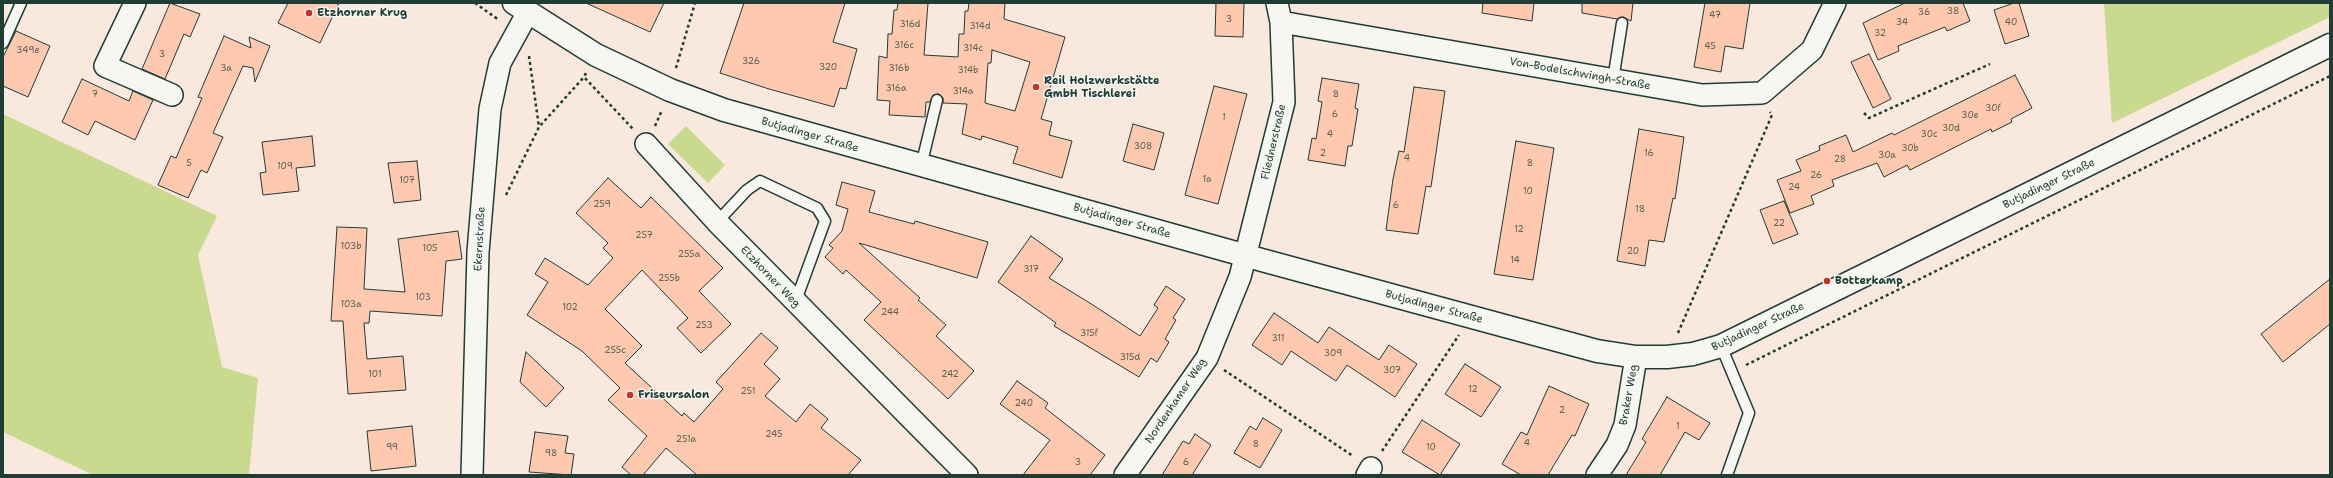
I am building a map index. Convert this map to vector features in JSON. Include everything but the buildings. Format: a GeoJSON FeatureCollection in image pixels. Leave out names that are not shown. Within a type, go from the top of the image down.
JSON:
{"type":"FeatureCollection","features":[{"type":"Feature","properties":{"kind":"street"},"geometry":{"type":"LineString","coordinates":[[135,3],[105,66],[172,96]]}},
{"type":"Feature","properties":{"kind":"street"},"geometry":{"type":"LineString","coordinates":[[1762,93],[1812,50],[1835,3]]}},
{"type":"Feature","properties":{"kind":"street","name":"Butjadinger Straße"},"geometry":{"type":"LineString","coordinates":[[521,8],[596,55],[670,90],[724,110],[921,166],[1471,317],[1597,351],[1636,357],[1667,357],[1693,354],[1721,346],[2330,45]]}},
{"type":"Feature","properties":{"kind":"street","name":"Ekernstraße"},"geometry":{"type":"LineString","coordinates":[[472,475],[478,252],[490,109],[500,63],[521,8]]}},
{"type":"Feature","properties":{"kind":"street","name":"Von-Bodelschwingh-Straße"},"geometry":{"type":"LineString","coordinates":[[1279,13],[1613,80],[1702,95],[1762,93]]}},
{"type":"Feature","properties":{"kind":"street","name":"Fliednerstraße"},"geometry":{"type":"LineString","coordinates":[[1247,256],[1284,102],[1279,13]]}},
{"type":"Feature","properties":{"kind":"street","name":"Etzhorner Weg"},"geometry":{"type":"LineString","coordinates":[[646,144],[717,222],[795,303],[967,475]]}},
{"type":"Feature","properties":{"kind":"street","name":"Nordenhamer Weg"},"geometry":{"type":"LineString","coordinates":[[1125,475],[1207,358],[1247,256]]}},
{"type":"Feature","properties":{"kind":"street","name":"Braker Weg"},"geometry":{"type":"LineString","coordinates":[[1597,475],[1617,445],[1625,425],[1636,357]]}},
{"type":"Feature","properties":{"kind":"lane"},"geometry":{"type":"LineString","coordinates":[[3,43],[21,3]]}},
{"type":"Feature","properties":{"kind":"lane"},"geometry":{"type":"LineString","coordinates":[[1613,80],[1622,23]]}},
{"type":"Feature","properties":{"kind":"lane"},"geometry":{"type":"LineString","coordinates":[[921,166],[937,100]]}},
{"type":"Feature","properties":{"kind":"lane"},"geometry":{"type":"LineString","coordinates":[[717,222],[747,190],[760,181],[817,208],[825,221],[795,303]]}},
{"type":"Feature","properties":{"kind":"lane"},"geometry":{"type":"LineString","coordinates":[[1721,346],[1749,413],[1727,475]]}},
{"type":"Feature","properties":{"kind":"path"},"geometry":{"type":"LineString","coordinates":[[584,77],[646,144],[670,90],[695,3]]}},
{"type":"Feature","properties":{"kind":"path"},"geometry":{"type":"LineString","coordinates":[[527,48],[539,127]]}},
{"type":"Feature","properties":{"kind":"path"},"geometry":{"type":"LineString","coordinates":[[1864,113],[1869,118],[1990,64]]}},
{"type":"Feature","properties":{"kind":"path"},"geometry":{"type":"LineString","coordinates":[[505,196],[539,127],[584,77],[586,71],[593,74]]}},
{"type":"Feature","properties":{"kind":"path"},"geometry":{"type":"LineString","coordinates":[[1732,372],[2330,76]]}},
{"type":"Feature","properties":{"kind":"path"},"geometry":{"type":"LineString","coordinates":[[1667,357],[1772,115],[1762,93]]}},
{"type":"Feature","properties":{"kind":"path"},"geometry":{"type":"LineString","coordinates":[[1207,358],[1369,472],[1471,317]]}},
{"type":"Feature","properties":{"kind":"path"},"geometry":{"type":"LineString","coordinates":[[1450,334],[1465,338]]}},
{"type":"Feature","properties":{"kind":"green space"},"geometry":{"type":"Polygon","coordinates":[[[2104,3],[2330,3],[2330,17],[2112,123],[2104,3]]]}},
{"type":"Feature","properties":{"kind":"green space"},"geometry":{"type":"Polygon","coordinates":[[[3,114],[217,216],[198,255],[222,367],[258,378],[249,475],[93,475],[3,432],[3,114]]]}},
{"type":"Feature","properties":{"kind":"green space"},"geometry":{"type":"Polygon","coordinates":[[[686,126],[725,165],[708,183],[668,144],[686,126]]]}},
{"type":"Feature","properties":{"kind":"place","name":"Etzhorner Krug"},"geometry":{"type":"Point","coordinates":[309,13]}},
{"type":"Feature","properties":{"kind":"place","name":"Reil Holzwerkstätte GmbH Tischlerei"},"geometry":{"type":"Point","coordinates":[1036,87]}},
{"type":"Feature","properties":{"kind":"place","name":"Botterkamp"},"geometry":{"type":"Point","coordinates":[1827,281]}},
{"type":"Feature","properties":{"kind":"place","name":"Friseursalon"},"geometry":{"type":"Point","coordinates":[630,395]}}]}
